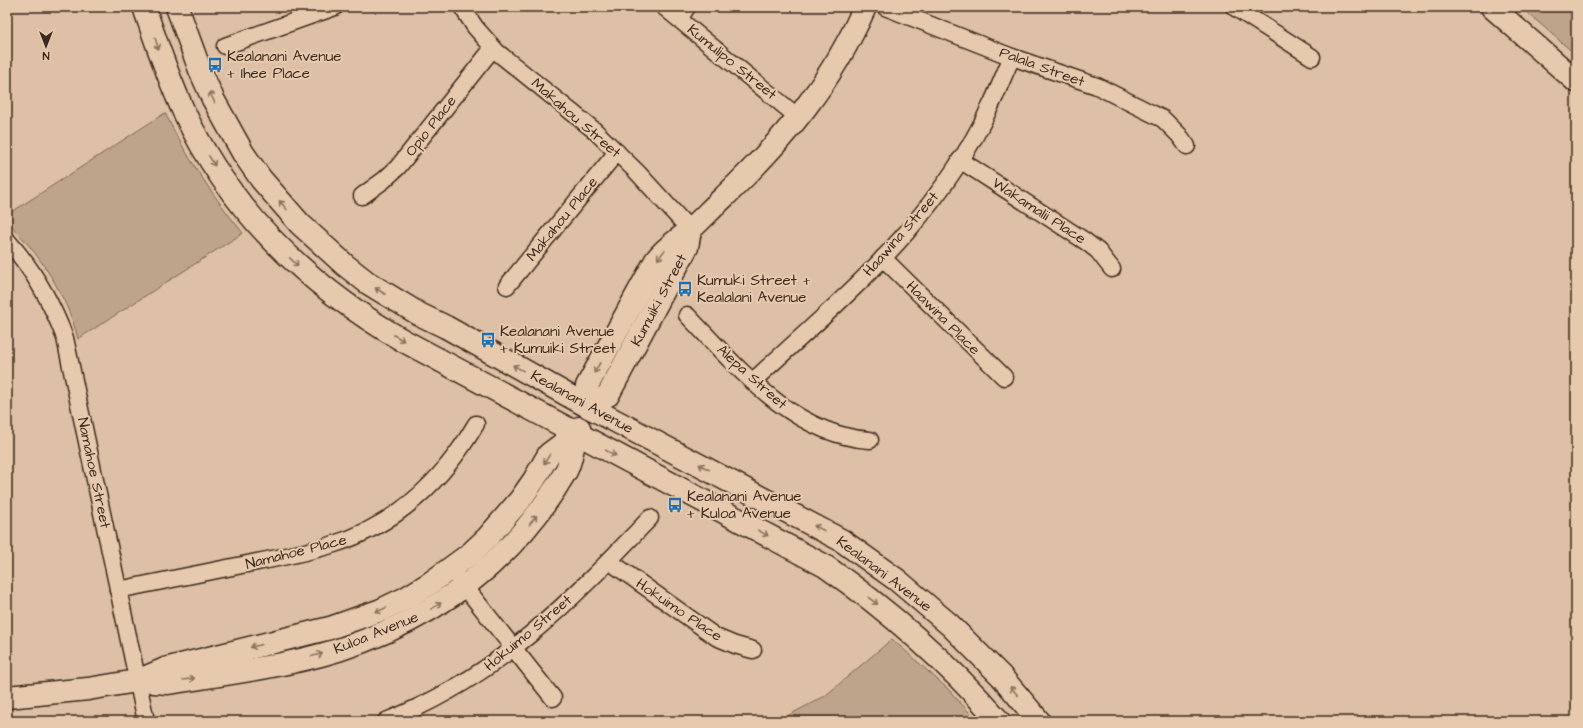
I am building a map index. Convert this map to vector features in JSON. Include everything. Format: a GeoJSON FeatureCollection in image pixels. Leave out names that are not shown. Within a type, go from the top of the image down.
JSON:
{"type":"FeatureCollection","features":[{"type":"Feature","properties":{"kind":"street","name":"Kealanani Avenue"},"geometry":{"type":"LineString","coordinates":[[144,7],[171,82],[184,112],[200,142],[237,198],[278,246],[325,289],[377,326],[576,434],[825,566],[878,604],[929,648],[954,672],[999,721]]}},
{"type":"Feature","properties":{"kind":"street","name":"Kealanani Avenue"},"geometry":{"type":"LineString","coordinates":[[177,7],[200,70],[227,127],[262,179],[300,224],[345,265],[368,283],[393,299],[589,407],[841,540],[870,559],[924,602],[976,650],[1001,676],[1039,721]]}},
{"type":"Feature","properties":{"kind":"street"},"geometry":{"type":"LineString","coordinates":[[225,46],[335,7]]}},
{"type":"Feature","properties":{"kind":"street","name":"Makahou Street"},"geometry":{"type":"LineString","coordinates":[[462,7],[475,27],[493,48],[594,130],[637,172],[690,230]]}},
{"type":"Feature","properties":{"kind":"street","name":"Kumulipo Street"},"geometry":{"type":"LineString","coordinates":[[664,7],[683,13],[799,118]]}},
{"type":"Feature","properties":{"kind":"street","name":"Kumuiki Street"},"geometry":{"type":"LineString","coordinates":[[589,407],[587,386],[656,260],[667,247],[690,230],[748,174],[799,118],[838,61],[865,7]]}},
{"type":"Feature","properties":{"kind":"street","name":"Palala Street"},"geometry":{"type":"LineString","coordinates":[[886,7],[1012,57],[1097,86],[1156,114],[1170,125],[1186,146]]}},
{"type":"Feature","properties":{"kind":"street"},"geometry":{"type":"LineString","coordinates":[[1234,7],[1312,57]]}},
{"type":"Feature","properties":{"kind":"street"},"geometry":{"type":"LineString","coordinates":[[1492,7],[1576,81]]}},
{"type":"Feature","properties":{"kind":"street","name":"Opio Place"},"geometry":{"type":"LineString","coordinates":[[362,196],[384,180],[398,167],[493,48]]}},
{"type":"Feature","properties":{"kind":"street","name":"Haawina Street"},"geometry":{"type":"LineString","coordinates":[[753,381],[883,258],[925,210],[960,160],[990,108],[1012,57]]}},
{"type":"Feature","properties":{"kind":"street","name":"Makahou Place"},"geometry":{"type":"LineString","coordinates":[[507,286],[617,152]]}},
{"type":"Feature","properties":{"kind":"street","name":"Wakamalii Place"},"geometry":{"type":"LineString","coordinates":[[960,160],[1088,243],[1098,251],[1112,269]]}},
{"type":"Feature","properties":{"kind":"street","name":"Namahoe Street"},"geometry":{"type":"LineString","coordinates":[[7,240],[20,255],[46,294],[65,338],[146,721]]}},
{"type":"Feature","properties":{"kind":"street","name":"Haawina Place"},"geometry":{"type":"LineString","coordinates":[[883,258],[1004,378]]}},
{"type":"Feature","properties":{"kind":"street","name":"Alepa Street"},"geometry":{"type":"LineString","coordinates":[[687,316],[753,381],[777,402],[800,417],[835,433],[870,440]]}},
{"type":"Feature","properties":{"kind":"street","name":"Kuloa Avenue"},"geometry":{"type":"LineString","coordinates":[[7,697],[88,689],[137,681],[168,683],[278,664],[336,650],[390,630],[416,618],[465,587],[504,553],[538,514],[567,470],[576,434],[589,407]]}},
{"type":"Feature","properties":{"kind":"street","name":"Namahoe Place"},"geometry":{"type":"LineString","coordinates":[[118,590],[313,550],[352,538],[370,530],[406,507],[438,478],[457,455],[476,424]]}},
{"type":"Feature","properties":{"kind":"street","name":"Kuloa Avenue"},"geometry":{"type":"LineString","coordinates":[[137,681],[165,669],[330,628],[356,620],[406,598],[451,569],[484,541],[505,519],[534,480],[549,454],[576,434]]}},
{"type":"Feature","properties":{"kind":"street","name":"Hokuimo Street"},"geometry":{"type":"LineString","coordinates":[[386,721],[426,704],[458,687],[513,649],[549,619],[609,561],[650,518]]}},
{"type":"Feature","properties":{"kind":"street","name":"Hokuimo Place"},"geometry":{"type":"LineString","coordinates":[[609,561],[716,637],[753,650]]}},
{"type":"Feature","properties":{"kind":"street"},"geometry":{"type":"LineString","coordinates":[[451,569],[553,698]]}},
{"type":"Feature","properties":{"kind":"shaded area"},"geometry":{"type":"Polygon","coordinates":[[[1521,7],[1576,7],[1576,55],[1521,7]]]}},
{"type":"Feature","properties":{"kind":"shaded area"},"geometry":{"type":"Polygon","coordinates":[[[165,113],[200,175],[243,233],[78,339],[67,307],[59,291],[30,247],[7,222],[7,215],[165,113]]]}},
{"type":"Feature","properties":{"kind":"shaded area"},"geometry":{"type":"Polygon","coordinates":[[[892,639],[948,689],[977,721],[778,721],[825,696],[892,639]]]}},
{"type":"Feature","properties":{"kind":"place","name":"Kealanani Avenue + Ihee Place"},"geometry":{"type":"Point","coordinates":[215,65]}},
{"type":"Feature","properties":{"kind":"place","name":"Kumuki Street + Kealalani Avenue"},"geometry":{"type":"Point","coordinates":[685,289]}},
{"type":"Feature","properties":{"kind":"place","name":"Kealanani Avenue + Kumuiki Street"},"geometry":{"type":"Point","coordinates":[488,340]}},
{"type":"Feature","properties":{"kind":"place","name":"Kealanani Avenue + Kuloa Avenue"},"geometry":{"type":"Point","coordinates":[675,505]}}]}
